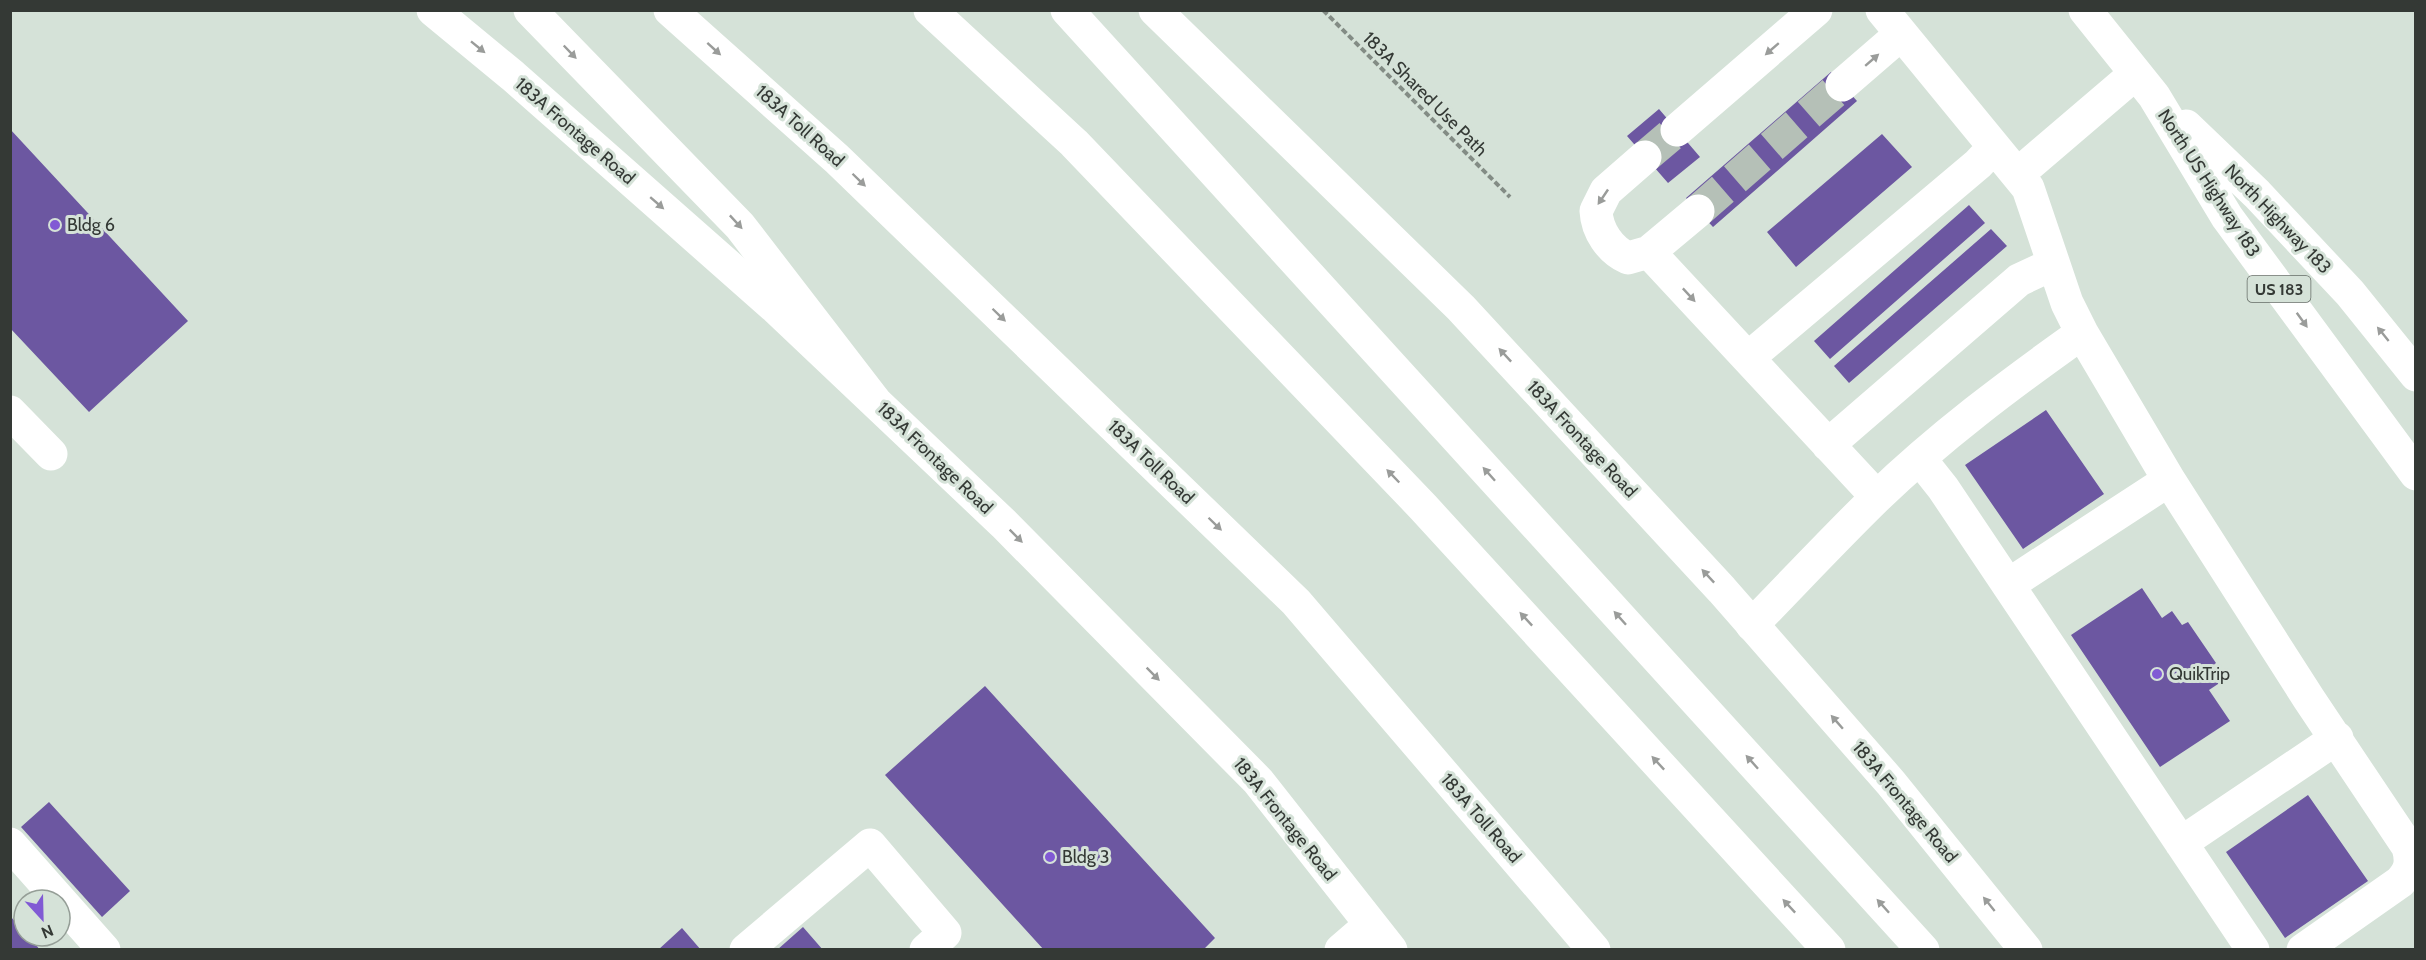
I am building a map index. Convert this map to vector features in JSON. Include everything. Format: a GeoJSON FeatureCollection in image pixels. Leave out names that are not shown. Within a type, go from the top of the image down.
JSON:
{"type":"FeatureCollection","features":[{"type":"Feature","properties":{"kind":"main road","name":"183A Frontage Road"},"geometry":{"type":"LineString","coordinates":[[433,10],[513,76],[768,300],[1004,524],[1258,781],[1391,950]]}},
{"type":"Feature","properties":{"kind":"main road"},"geometry":{"type":"LineString","coordinates":[[530,10],[740,226],[874,400]]}},
{"type":"Feature","properties":{"kind":"main road","name":"183A Toll Road"},"geometry":{"type":"LineString","coordinates":[[670,10],[837,159],[1296,602],[1594,950]]}},
{"type":"Feature","properties":{"kind":"main road"},"geometry":{"type":"LineString","coordinates":[[930,10],[1074,143],[1399,482],[1829,950]]}},
{"type":"Feature","properties":{"kind":"main road"},"geometry":{"type":"LineString","coordinates":[[1066,10],[1923,950]]}},
{"type":"Feature","properties":{"kind":"main road","name":"183A Frontage Road"},"geometry":{"type":"LineString","coordinates":[[1155,10],[1461,308],[1752,625],[1892,783],[2026,950]]}},
{"type":"Feature","properties":{"kind":"main road"},"geometry":{"type":"LineString","coordinates":[[1677,130],[1816,10]]}},
{"type":"Feature","properties":{"kind":"main road","name":"North US Highway 183"},"geometry":{"type":"LineString","coordinates":[[2085,10],[2144,85],[2227,217],[2415,474]]}},
{"type":"Feature","properties":{"kind":"main road"},"geometry":{"type":"LineString","coordinates":[[1842,85],[1891,22],[2018,174],[2037,208],[2054,264],[2082,333],[2169,480],[2303,689],[2409,847],[2411,861],[2408,873],[2400,882],[2303,950]]}},
{"type":"Feature","properties":{"kind":"main road"},"geometry":{"type":"LineString","coordinates":[[2018,174],[2144,85]]}},
{"type":"Feature","properties":{"kind":"main road","name":"North Highway 183"},"geometry":{"type":"LineString","coordinates":[[2144,85],[2257,194],[2350,293],[2415,375]]}},
{"type":"Feature","properties":{"kind":"main road"},"geometry":{"type":"LineString","coordinates":[[1748,358],[1978,164],[1994,147]]}},
{"type":"Feature","properties":{"kind":"main road"},"geometry":{"type":"LineString","coordinates":[[1645,157],[1606,191],[1596,211],[1600,232],[1619,254],[1628,258],[1649,252],[1698,211]]}},
{"type":"Feature","properties":{"kind":"main road"},"geometry":{"type":"LineString","coordinates":[[1649,252],[1877,497]]}},
{"type":"Feature","properties":{"kind":"main road"},"geometry":{"type":"LineString","coordinates":[[1828,445],[2019,280],[2054,264]]}},
{"type":"Feature","properties":{"kind":"main road"},"geometry":{"type":"LineString","coordinates":[[1752,625],[1877,497],[1975,413],[2082,333]]}},
{"type":"Feature","properties":{"kind":"main road"},"geometry":{"type":"LineString","coordinates":[[10,412],[51,454]]}},
{"type":"Feature","properties":{"kind":"main road"},"geometry":{"type":"LineString","coordinates":[[1920,459],[1943,488],[2253,950]]}},
{"type":"Feature","properties":{"kind":"main road"},"geometry":{"type":"LineString","coordinates":[[2008,585],[2169,480]]}},
{"type":"Feature","properties":{"kind":"main road"},"geometry":{"type":"LineString","coordinates":[[2181,843],[2337,738]]}},
{"type":"Feature","properties":{"kind":"main road"},"geometry":{"type":"LineString","coordinates":[[10,844],[104,950]]}},
{"type":"Feature","properties":{"kind":"main road"},"geometry":{"type":"LineString","coordinates":[[746,950],[870,845],[945,933],[926,950]]}},
{"type":"Feature","properties":{"kind":"main road"},"geometry":{"type":"LineString","coordinates":[[1341,950],[1370,925]]}},
{"type":"Feature","properties":{"kind":"path","name":"183A Shared Use Path"},"geometry":{"type":"LineString","coordinates":[[1323,10],[1510,197]]}},
{"type":"Feature","properties":{"kind":"building"},"geometry":{"type":"Polygon","coordinates":[[[1831,72],[1857,101],[1713,227],[1686,198],[1831,72]]]}},
{"type":"Feature","properties":{"kind":"building"},"geometry":{"type":"Polygon","coordinates":[[[1659,109],[1700,157],[1668,183],[1627,136],[1659,109]]]}},
{"type":"Feature","properties":{"kind":"building","name":"Bldg 6"},"geometry":{"type":"Polygon","coordinates":[[[10,129],[188,321],[89,412],[10,328],[10,129]]]}},
{"type":"Feature","properties":{"kind":"building"},"geometry":{"type":"Polygon","coordinates":[[[1882,134],[1912,167],[1796,267],[1767,232],[1882,134]]]}},
{"type":"Feature","properties":{"kind":"building"},"geometry":{"type":"Polygon","coordinates":[[[1969,205],[1985,223],[1830,359],[1814,341],[1969,205]]]}},
{"type":"Feature","properties":{"kind":"building"},"geometry":{"type":"Polygon","coordinates":[[[1991,229],[2007,246],[1849,383],[1834,366],[1991,229]]]}},
{"type":"Feature","properties":{"kind":"building"},"geometry":{"type":"Polygon","coordinates":[[[2046,410],[2104,494],[2023,549],[1965,465],[2046,410]]]}},
{"type":"Feature","properties":{"kind":"building","name":"QuikTrip"},"geometry":{"type":"Polygon","coordinates":[[[2142,588],[2162,618],[2172,611],[2182,625],[2188,622],[2216,663],[2211,667],[2221,682],[2209,690],[2230,721],[2160,767],[2071,635],[2142,588]]]}},
{"type":"Feature","properties":{"kind":"building","name":"Bldg 3"},"geometry":{"type":"Polygon","coordinates":[[[985,686],[1215,938],[1203,950],[1044,950],[885,775],[985,686]]]}},
{"type":"Feature","properties":{"kind":"building"},"geometry":{"type":"Polygon","coordinates":[[[2308,795],[2368,881],[2285,938],[2226,852],[2308,795]]]}},
{"type":"Feature","properties":{"kind":"building"},"geometry":{"type":"Polygon","coordinates":[[[49,802],[130,891],[102,917],[21,827],[49,802]]]}},
{"type":"Feature","properties":{"kind":"building"},"geometry":{"type":"Polygon","coordinates":[[[10,916],[12,918],[12,948],[38,948],[40,950],[10,950],[10,916]]]}},
{"type":"Feature","properties":{"kind":"building"},"geometry":{"type":"Polygon","coordinates":[[[803,927],[823,950],[777,950],[803,927]]]}},
{"type":"Feature","properties":{"kind":"building"},"geometry":{"type":"Polygon","coordinates":[[[682,928],[701,950],[658,950],[682,928]]]}},
{"type":"Feature","properties":{"kind":"tunnel"},"geometry":{"type":"LineString","coordinates":[[1698,211],[1842,85]]}},
{"type":"Feature","properties":{"kind":"tunnel"},"geometry":{"type":"LineString","coordinates":[[1645,157],[1677,130]]}},
{"type":"Feature","properties":{"kind":"place","name":"Bldg 6"},"geometry":{"type":"Point","coordinates":[55,225]}},
{"type":"Feature","properties":{"kind":"place","name":"QuikTrip"},"geometry":{"type":"Point","coordinates":[2157,674]}},
{"type":"Feature","properties":{"kind":"place","name":"Bldg 3"},"geometry":{"type":"Point","coordinates":[1050,857]}}]}
